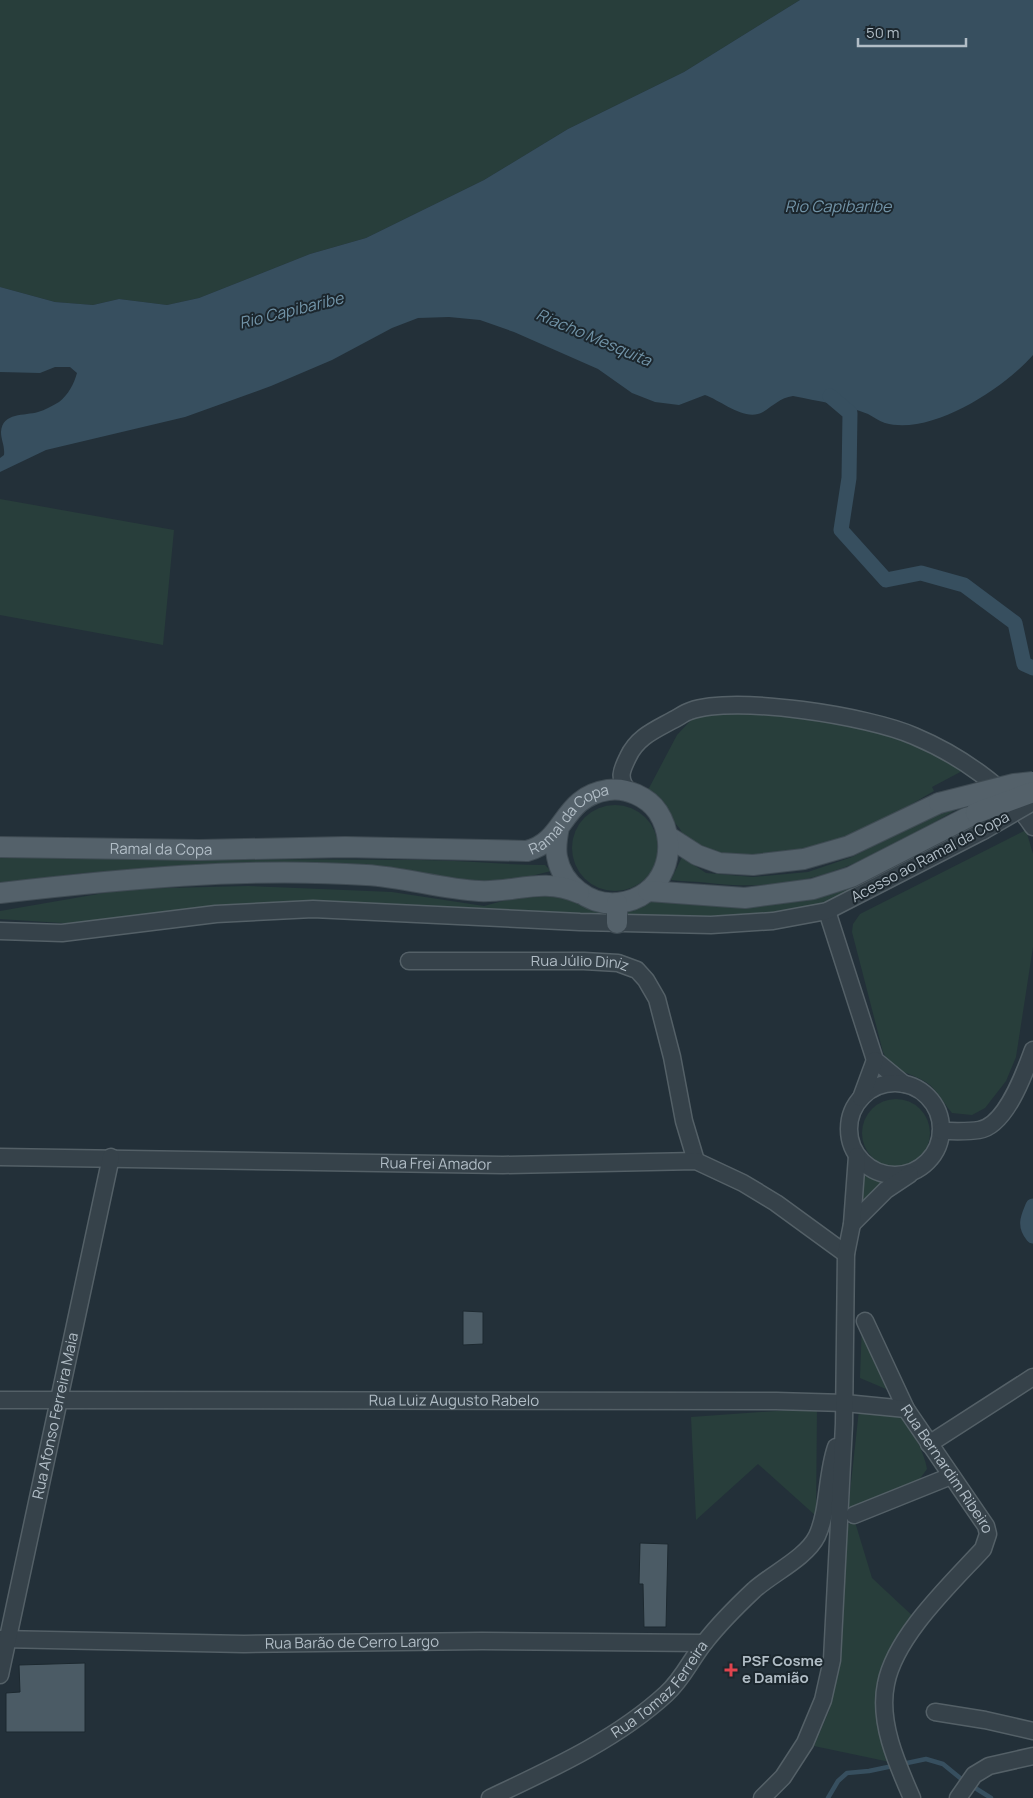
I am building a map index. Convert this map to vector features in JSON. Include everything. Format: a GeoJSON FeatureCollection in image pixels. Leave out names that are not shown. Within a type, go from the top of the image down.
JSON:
{"type":"FeatureCollection","features":[{"type":"Feature","properties":{"kind":"main road"},"geometry":{"type":"LineString","coordinates":[[669,837],[697,855],[719,863],[753,864],[804,859],[849,846],[939,803],[1014,784],[1033,782]]}},
{"type":"Feature","properties":{"kind":"main road","name":"Ramal da Copa"},"geometry":{"type":"LineString","coordinates":[[0,847],[200,850],[345,848],[516,852],[538,848],[560,827],[568,812],[580,800],[603,791],[628,791],[643,797],[655,808],[664,822],[669,837]]}},
{"type":"Feature","properties":{"kind":"main road"},"geometry":{"type":"LineString","coordinates":[[648,891],[745,898],[813,889],[851,877],[979,822],[1033,792]]}},
{"type":"Feature","properties":{"kind":"main road"},"geometry":{"type":"LineString","coordinates":[[560,827],[556,842],[557,856],[562,872],[571,886],[584,896],[600,902],[617,913],[634,899],[648,891],[659,880],[666,867],[669,837]]}},
{"type":"Feature","properties":{"kind":"main road","name":"Ramal da Copa"},"geometry":{"type":"LineString","coordinates":[[1,893],[174,875],[262,872],[368,875],[479,891],[540,884],[570,889],[584,896]]}},
{"type":"Feature","properties":{"kind":"street"},"geometry":{"type":"LineString","coordinates":[[628,791],[622,783],[620,772],[632,748],[651,730],[690,711],[717,706],[797,710],[873,722],[914,736],[999,786],[1024,813],[1033,827]]}},
{"type":"Feature","properties":{"kind":"street","name":"Acesso ao Ramal da Copa"},"geometry":{"type":"LineString","coordinates":[[827,911],[979,822],[1033,802]]}},
{"type":"Feature","properties":{"kind":"street"},"geometry":{"type":"LineString","coordinates":[[0,932],[62,933],[216,914],[313,909],[617,913],[711,925],[773,921],[827,911],[875,1060],[904,1084]]}},
{"type":"Feature","properties":{"kind":"street","name":"Rua Júlio Diniz"},"geometry":{"type":"LineString","coordinates":[[409,961],[584,961],[618,963],[637,970],[646,980],[657,1000],[672,1057],[684,1121],[696,1161]]}},
{"type":"Feature","properties":{"kind":"street"},"geometry":{"type":"LineString","coordinates":[[940,1131],[981,1130],[998,1120],[1016,1090],[1033,1050]]}},
{"type":"Feature","properties":{"kind":"street"},"geometry":{"type":"LineString","coordinates":[[875,1060],[861,1098],[852,1111],[848,1126],[850,1142],[857,1156],[868,1167],[882,1174],[898,1175],[913,1172]]}},
{"type":"Feature","properties":{"kind":"street"},"geometry":{"type":"LineString","coordinates":[[852,1224],[886,1190],[925,1164],[934,1153],[940,1131],[937,1110],[930,1098],[918,1089],[904,1084],[889,1083],[874,1088],[861,1098]]}},
{"type":"Feature","properties":{"kind":"street"},"geometry":{"type":"LineString","coordinates":[[762,1798],[783,1777],[804,1743],[823,1700],[832,1660],[845,1403],[846,1254],[852,1224],[857,1156]]}},
{"type":"Feature","properties":{"kind":"street","name":"Rua Frei Amador"},"geometry":{"type":"LineString","coordinates":[[0,1157],[111,1157],[503,1164],[696,1161],[743,1183],[776,1203],[846,1254]]}},
{"type":"Feature","properties":{"kind":"street","name":"Rua Afonso Ferreira Maia"},"geometry":{"type":"LineString","coordinates":[[0,1676],[4,1639],[60,1400],[111,1157]]}},
{"type":"Feature","properties":{"kind":"street","name":"Rua Bernardim Ribeiro"},"geometry":{"type":"LineString","coordinates":[[865,1321],[906,1409],[986,1526],[987,1541],[984,1549],[910,1632],[895,1658],[886,1685],[886,1718],[892,1749],[912,1798]]}},
{"type":"Feature","properties":{"kind":"street"},"geometry":{"type":"LineString","coordinates":[[929,1444],[1033,1376]]}},
{"type":"Feature","properties":{"kind":"street","name":"Rua Luiz Augusto Rabelo"},"geometry":{"type":"LineString","coordinates":[[0,1400],[845,1403],[906,1409]]}},
{"type":"Feature","properties":{"kind":"street","name":"Rua Tomaz Ferreira"},"geometry":{"type":"LineString","coordinates":[[490,1798],[611,1735],[644,1713],[667,1693],[686,1671],[704,1643],[755,1589],[779,1569],[806,1552],[816,1537],[822,1521],[827,1482],[844,1424]]}},
{"type":"Feature","properties":{"kind":"street"},"geometry":{"type":"LineString","coordinates":[[854,1515],[951,1476]]}},
{"type":"Feature","properties":{"kind":"street"},"geometry":{"type":"LineString","coordinates":[[806,1552],[836,1556]]}},
{"type":"Feature","properties":{"kind":"street","name":"Rua Barão de Cerro Largo"},"geometry":{"type":"LineString","coordinates":[[4,1639],[244,1644],[482,1641],[704,1643]]}},
{"type":"Feature","properties":{"kind":"street"},"geometry":{"type":"LineString","coordinates":[[935,1712],[985,1720],[1033,1731]]}},
{"type":"Feature","properties":{"kind":"street"},"geometry":{"type":"LineString","coordinates":[[960,1794],[974,1775],[989,1766],[1033,1756]]}},
{"type":"Feature","properties":{"kind":"green space"},"geometry":{"type":"Polygon","coordinates":[[[0,0],[800,0],[684,72],[568,129],[484,180],[366,238],[310,254],[199,298],[167,305],[119,299],[93,305],[55,302],[0,287],[0,0]]]}},
{"type":"Feature","properties":{"kind":"green space"},"geometry":{"type":"Polygon","coordinates":[[[0,499],[174,530],[163,645],[0,615],[0,499]]]}},
{"type":"Feature","properties":{"kind":"green space"},"geometry":{"type":"Polygon","coordinates":[[[714,712],[792,717],[868,729],[923,746],[964,770],[932,787],[934,791],[867,830],[820,848],[742,856],[711,853],[685,840],[680,829],[648,790],[677,735],[692,719],[714,712]]]}},
{"type":"Feature","properties":{"kind":"green space"},"geometry":{"type":"Polygon","coordinates":[[[973,800],[878,853],[848,866],[817,876],[784,883],[748,885],[671,880],[682,857],[706,873],[753,877],[808,872],[852,857],[933,816],[973,800]]]}},
{"type":"Feature","properties":{"kind":"green space"},"geometry":{"type":"Polygon","coordinates":[[[615,805],[632,808],[646,817],[655,831],[658,848],[655,865],[646,879],[632,888],[615,891],[598,888],[584,879],[575,865],[572,848],[575,831],[584,817],[598,808],[615,805]]]}},
{"type":"Feature","properties":{"kind":"green space"},"geometry":{"type":"Polygon","coordinates":[[[974,826],[902,868],[841,898],[784,912],[705,921],[450,911],[93,925],[0,919],[0,911],[127,889],[248,886],[392,892],[484,906],[529,894],[565,894],[592,910],[631,911],[650,897],[770,903],[867,881],[961,828],[974,826]]]}},
{"type":"Feature","properties":{"kind":"green space"},"geometry":{"type":"Polygon","coordinates":[[[1026,830],[1033,854],[1033,947],[1016,1057],[1006,1081],[985,1108],[972,1115],[952,1113],[930,1085],[892,1065],[883,1052],[852,932],[853,924],[860,914],[1026,830]]]}},
{"type":"Feature","properties":{"kind":"green space"},"geometry":{"type":"Polygon","coordinates":[[[0,856],[158,859],[436,860],[545,865],[551,871],[503,883],[167,869],[83,873],[0,883],[0,856]]]}},
{"type":"Feature","properties":{"kind":"green space"},"geometry":{"type":"Polygon","coordinates":[[[896,1099],[909,1102],[920,1109],[927,1120],[930,1133],[927,1146],[920,1157],[909,1164],[896,1167],[883,1164],[872,1157],[865,1146],[862,1133],[865,1120],[872,1109],[883,1102],[896,1099]]]}},
{"type":"Feature","properties":{"kind":"green space"},"geometry":{"type":"Polygon","coordinates":[[[858,1160],[876,1172],[897,1177],[854,1220],[858,1160]]]}},
{"type":"Feature","properties":{"kind":"green space"},"geometry":{"type":"Polygon","coordinates":[[[862,1323],[893,1392],[860,1378],[862,1323]]]}},
{"type":"Feature","properties":{"kind":"green space"},"geometry":{"type":"Polygon","coordinates":[[[817,1408],[816,1516],[758,1464],[696,1520],[691,1417],[817,1408]]]}},
{"type":"Feature","properties":{"kind":"green space"},"geometry":{"type":"Polygon","coordinates":[[[859,1410],[887,1410],[897,1414],[909,1427],[914,1436],[923,1454],[927,1469],[919,1480],[848,1510],[859,1410]]]}},
{"type":"Feature","properties":{"kind":"green space"},"geometry":{"type":"Polygon","coordinates":[[[855,1522],[872,1578],[917,1620],[880,1716],[882,1745],[890,1762],[814,1746],[829,1711],[839,1667],[846,1525],[855,1522]]]}},
{"type":"Feature","properties":{"kind":"water","name":"Rio Capibaribe"},"geometry":{"type":"Polygon","coordinates":[[[800,0],[1033,0],[1033,355],[1004,381],[966,406],[945,416],[904,425],[885,423],[868,414],[850,408],[793,396],[781,400],[763,412],[756,414],[741,413],[705,395],[679,405],[655,402],[632,393],[598,369],[514,332],[480,320],[449,317],[418,318],[392,328],[332,360],[271,386],[185,417],[46,450],[0,472],[0,458],[4,455],[1,432],[5,421],[15,416],[41,411],[59,402],[70,389],[77,373],[70,367],[55,367],[40,373],[0,372],[0,287],[55,302],[93,305],[119,299],[167,305],[199,298],[310,254],[366,238],[484,180],[568,129],[684,72],[800,0]]]}},
{"type":"Feature","properties":{"kind":"building"},"geometry":{"type":"Polygon","coordinates":[[[463,1311],[483,1312],[483,1344],[463,1345],[463,1311]]]}},
{"type":"Feature","properties":{"kind":"building"},"geometry":{"type":"Polygon","coordinates":[[[640,1543],[668,1544],[666,1627],[644,1627],[643,1584],[639,1584],[640,1543]]]}},
{"type":"Feature","properties":{"kind":"building"},"geometry":{"type":"Polygon","coordinates":[[[85,1663],[85,1732],[6,1732],[6,1693],[20,1692],[19,1665],[85,1663]]]}},
{"type":"Feature","properties":{"kind":"waterway","name":"Riacho Mesquita"},"geometry":{"type":"LineString","coordinates":[[830,396],[850,413],[849,478],[841,530],[886,580],[921,573],[964,585],[1015,623],[1024,664],[1033,668]]}},
{"type":"Feature","properties":{"kind":"waterway","name":"Riacho Mesquita"},"geometry":{"type":"LineString","coordinates":[[1033,1206],[1028,1218],[1028,1228],[1033,1236]]}},
{"type":"Feature","properties":{"kind":"waterway"},"geometry":{"type":"LineString","coordinates":[[828,1798],[838,1781],[847,1773],[869,1771],[926,1759],[943,1764],[965,1782]]}},
{"type":"Feature","properties":{"kind":"waterway"},"geometry":{"type":"LineString","coordinates":[[972,1786],[991,1798]]}},
{"type":"Feature","properties":{"kind":"place","name":"PSF Cosme e Damião"},"geometry":{"type":"Point","coordinates":[731,1670]}}]}
